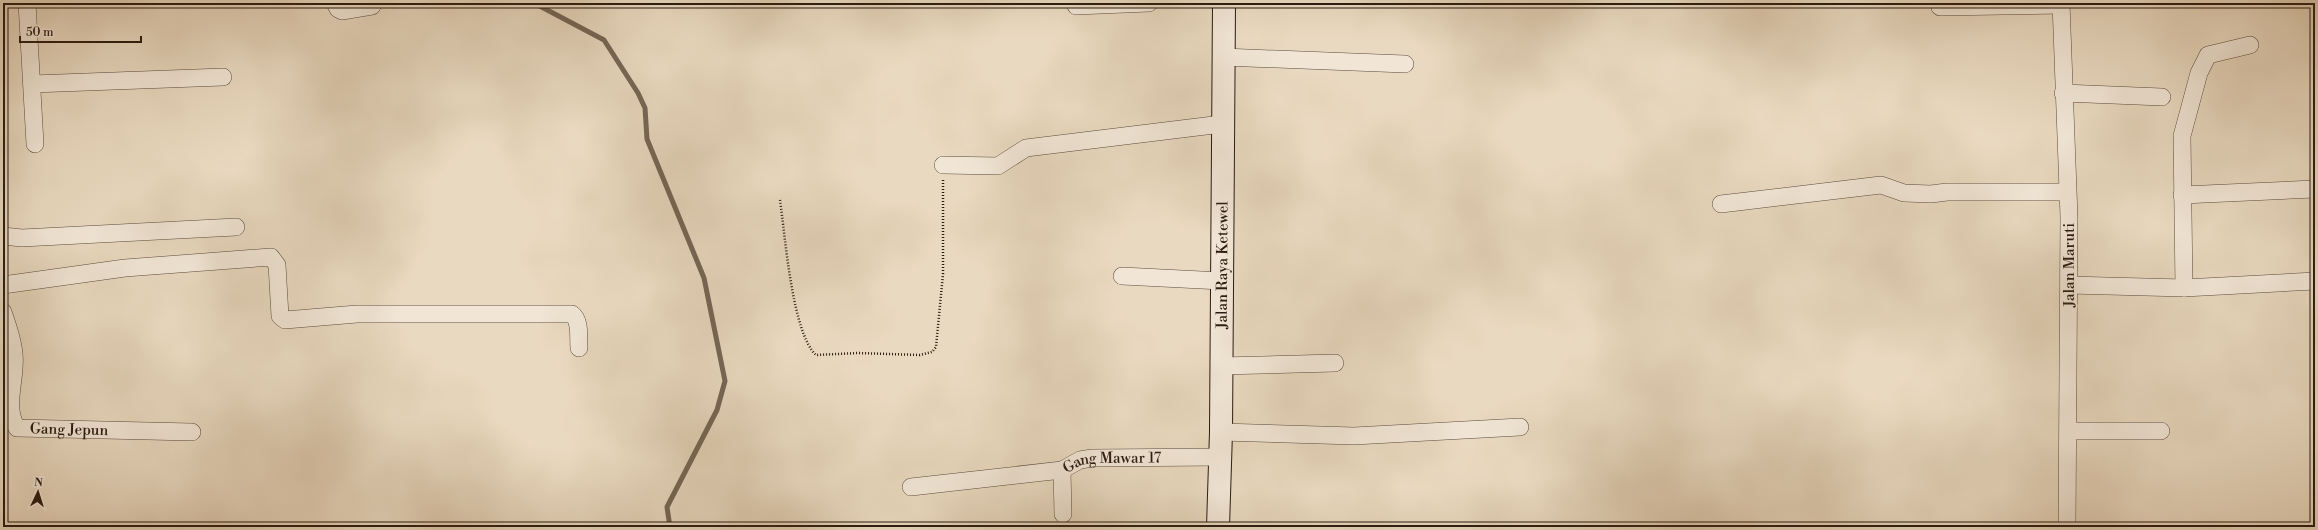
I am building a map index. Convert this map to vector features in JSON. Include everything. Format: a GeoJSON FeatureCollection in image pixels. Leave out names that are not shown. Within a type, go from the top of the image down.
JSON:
{"type":"FeatureCollection","features":[{"type":"Feature","properties":{"kind":"main road","name":"Jalan Raya Ketewel"},"geometry":{"type":"LineString","coordinates":[[1218,527],[1221,432],[1224,3]]}},
{"type":"Feature","properties":{"kind":"street"},"geometry":{"type":"LineString","coordinates":[[27,3],[35,144]]}},
{"type":"Feature","properties":{"kind":"street"},"geometry":{"type":"LineString","coordinates":[[335,3],[338,9],[342,11],[372,6]]}},
{"type":"Feature","properties":{"kind":"street"},"geometry":{"type":"LineString","coordinates":[[1076,6],[1149,3]]}},
{"type":"Feature","properties":{"kind":"street"},"geometry":{"type":"LineString","coordinates":[[1940,7],[2061,4]]}},
{"type":"Feature","properties":{"kind":"street","name":"Jalan Maruti"},"geometry":{"type":"LineString","coordinates":[[2061,4],[2063,93],[2069,217],[2069,431],[2067,527]]}},
{"type":"Feature","properties":{"kind":"street"},"geometry":{"type":"LineString","coordinates":[[2184,288],[2182,136],[2199,73],[2205,58],[2212,52],[2250,46]]}},
{"type":"Feature","properties":{"kind":"street"},"geometry":{"type":"LineString","coordinates":[[1223,57],[1404,64]]}},
{"type":"Feature","properties":{"kind":"street"},"geometry":{"type":"LineString","coordinates":[[32,84],[223,77]]}},
{"type":"Feature","properties":{"kind":"street"},"geometry":{"type":"LineString","coordinates":[[2063,93],[2162,97]]}},
{"type":"Feature","properties":{"kind":"street"},"geometry":{"type":"LineString","coordinates":[[943,165],[992,167],[1005,163],[1026,148],[1222,124]]}},
{"type":"Feature","properties":{"kind":"street"},"geometry":{"type":"LineString","coordinates":[[1721,204],[1882,185],[1904,193],[2067,192]]}},
{"type":"Feature","properties":{"kind":"street"},"geometry":{"type":"LineString","coordinates":[[2182,195],[2315,189]]}},
{"type":"Feature","properties":{"kind":"street"},"geometry":{"type":"LineString","coordinates":[[3,236],[22,238],[236,227]]}},
{"type":"Feature","properties":{"kind":"street"},"geometry":{"type":"LineString","coordinates":[[3,285],[126,268],[271,257],[277,265],[280,316],[285,320],[357,314],[572,314],[575,316],[577,323],[579,348]]}},
{"type":"Feature","properties":{"kind":"street"},"geometry":{"type":"LineString","coordinates":[[1122,276],[1222,281]]}},
{"type":"Feature","properties":{"kind":"street"},"geometry":{"type":"LineString","coordinates":[[2069,285],[2184,288],[2315,281]]}},
{"type":"Feature","properties":{"kind":"street","name":"Gang Jepun"},"geometry":{"type":"LineString","coordinates":[[3,312],[11,335],[14,355],[8,411],[15,425],[20,430],[192,432]]}},
{"type":"Feature","properties":{"kind":"street"},"geometry":{"type":"LineString","coordinates":[[1221,366],[1335,363]]}},
{"type":"Feature","properties":{"kind":"street"},"geometry":{"type":"LineString","coordinates":[[1221,432],[1354,436],[1520,427]]}},
{"type":"Feature","properties":{"kind":"street"},"geometry":{"type":"LineString","coordinates":[[2069,431],[2161,431]]}},
{"type":"Feature","properties":{"kind":"street","name":"Gang Mawar 17"},"geometry":{"type":"LineString","coordinates":[[911,487],[1062,470],[1080,460],[1092,458],[1220,457]]}},
{"type":"Feature","properties":{"kind":"street"},"geometry":{"type":"LineString","coordinates":[[1062,470],[1063,514]]}},
{"type":"Feature","properties":{"kind":"path"},"geometry":{"type":"LineString","coordinates":[[780,200],[796,311],[810,350],[816,355],[858,353],[926,354],[936,347],[943,274],[943,165]]}},
{"type":"Feature","properties":{"kind":"waterway"},"geometry":{"type":"LineString","coordinates":[[534,3],[604,40],[638,93],[645,108],[647,139],[704,278],[725,381],[717,410],[667,507],[670,527]]}}]}
